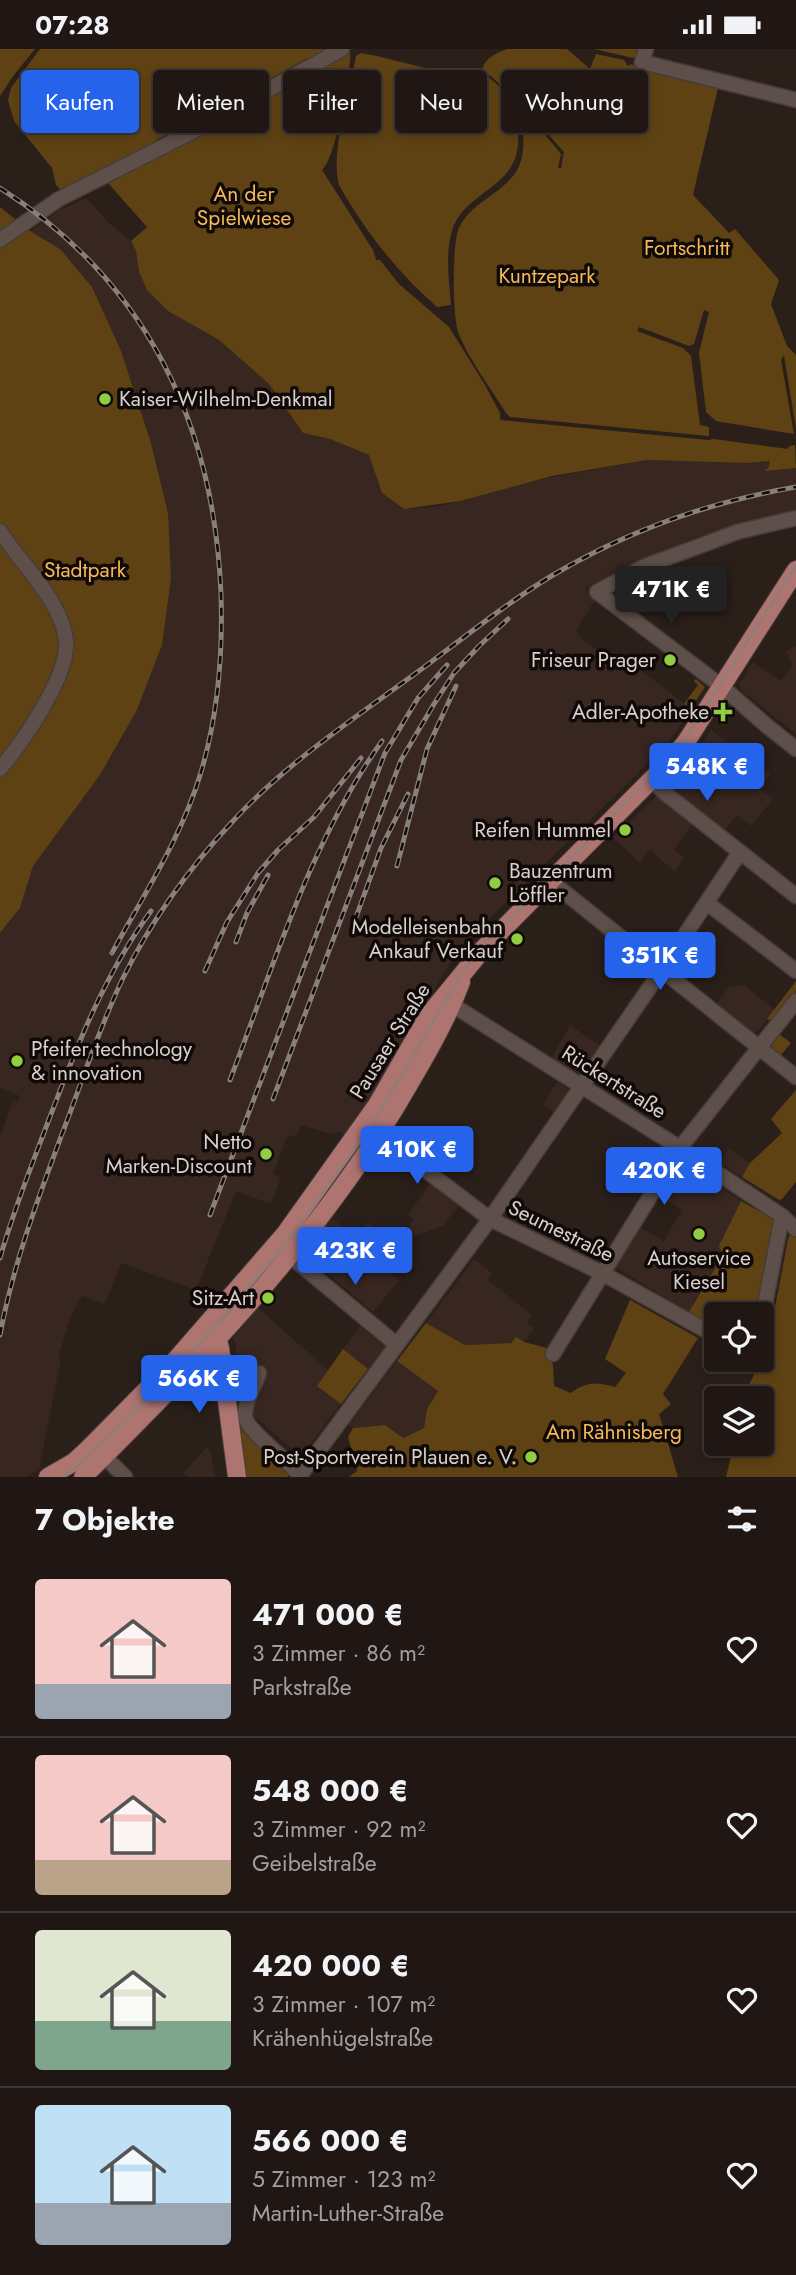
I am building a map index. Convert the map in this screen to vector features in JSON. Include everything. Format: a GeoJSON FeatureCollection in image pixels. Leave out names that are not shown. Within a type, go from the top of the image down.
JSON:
{"type":"FeatureCollection","features":[{"type":"Feature","properties":{"kind":"main road","name":"Pausaer Straße"},"geometry":{"type":"LineString","coordinates":[[83,1477],[184,1376],[364,1124],[428,1016],[447,1002],[465,972],[497,933],[686,742],[796,570]]}},
{"type":"Feature","properties":{"kind":"main road","name":"Pausaer Straße"},"geometry":{"type":"LineString","coordinates":[[48,1477],[74,1462],[173,1363],[212,1337],[290,1256],[379,1135],[444,1024],[447,1002]]}},
{"type":"Feature","properties":{"kind":"main road"},"geometry":{"type":"LineString","coordinates":[[212,1337],[215,1392],[226,1477]]}},
{"type":"Feature","properties":{"kind":"main road"},"geometry":{"type":"LineString","coordinates":[[212,1337],[237,1477]]}},
{"type":"Feature","properties":{"kind":"main road"},"geometry":{"type":"LineString","coordinates":[[184,1376],[200,1378],[215,1392]]}},
{"type":"Feature","properties":{"kind":"street"},"geometry":{"type":"LineString","coordinates":[[0,240],[68,195],[188,134],[342,49]]}},
{"type":"Feature","properties":{"kind":"street"},"geometry":{"type":"LineString","coordinates":[[644,55],[796,100]]}},
{"type":"Feature","properties":{"kind":"street"},"geometry":{"type":"LineString","coordinates":[[796,518],[737,532],[643,567],[597,592],[722,686],[796,749]]}},
{"type":"Feature","properties":{"kind":"street"},"geometry":{"type":"LineString","coordinates":[[0,531],[56,610],[66,643],[59,675],[19,747],[0,769]]}},
{"type":"Feature","properties":{"kind":"street"},"geometry":{"type":"LineString","coordinates":[[651,779],[796,896]]}},
{"type":"Feature","properties":{"kind":"street"},"geometry":{"type":"LineString","coordinates":[[259,1373],[244,1412],[247,1424],[293,1466],[300,1476],[490,1219],[662,971],[740,852]]}},
{"type":"Feature","properties":{"kind":"street"},"geometry":{"type":"LineString","coordinates":[[549,880],[796,1077]]}},
{"type":"Feature","properties":{"kind":"street"},"geometry":{"type":"LineString","coordinates":[[706,903],[796,971]]}},
{"type":"Feature","properties":{"kind":"street"},"geometry":{"type":"LineString","coordinates":[[553,1354],[680,1149],[796,1001]]}},
{"type":"Feature","properties":{"kind":"street","name":"Rückertstraße"},"geometry":{"type":"LineString","coordinates":[[447,1002],[680,1149],[782,1216],[796,1229]]}},
{"type":"Feature","properties":{"kind":"street","name":"Seumestraße"},"geometry":{"type":"LineString","coordinates":[[364,1124],[490,1219],[602,1273],[704,1329]]}},
{"type":"Feature","properties":{"kind":"street"},"geometry":{"type":"LineString","coordinates":[[765,1302],[782,1216]]}},
{"type":"Feature","properties":{"kind":"street"},"geometry":{"type":"LineString","coordinates":[[290,1256],[397,1345]]}},
{"type":"Feature","properties":{"kind":"street"},"geometry":{"type":"LineString","coordinates":[[104,1456],[125,1477]]}},
{"type":"Feature","properties":{"kind":"shaded area"},"geometry":{"type":"Polygon","coordinates":[[[86,198],[110,224],[131,241],[147,290],[168,311],[219,340],[269,384],[303,433],[330,439],[369,455],[382,493],[404,509],[435,507],[526,482],[647,460],[747,463],[770,461],[768,468],[796,468],[796,512],[776,514],[700,536],[639,560],[585,589],[595,600],[577,628],[577,633],[583,640],[595,648],[617,653],[691,708],[667,745],[458,949],[347,1137],[339,1132],[330,1134],[301,1125],[296,1137],[288,1135],[273,1174],[281,1177],[271,1204],[236,1191],[196,1290],[121,1263],[105,1304],[82,1296],[71,1316],[58,1357],[61,1359],[39,1470],[26,1477],[0,1477],[0,1137],[13,1100],[18,1102],[20,1096],[0,1088],[0,933],[20,908],[33,866],[100,775],[137,710],[162,645],[168,513],[151,443],[121,351],[60,249],[30,231],[58,211],[86,198]]]}},
{"type":"Feature","properties":{"kind":"shaded area"},"geometry":{"type":"Polygon","coordinates":[[[796,646],[796,734],[742,691],[739,684],[753,662],[781,681],[792,666],[786,651],[796,646]]]}},
{"type":"Feature","properties":{"kind":"shaded area"},"geometry":{"type":"Polygon","coordinates":[[[711,730],[771,773],[759,788],[773,799],[751,826],[737,815],[725,830],[671,788],[671,781],[687,765],[711,730]]]}},
{"type":"Feature","properties":{"kind":"shaded area"},"geometry":{"type":"Polygon","coordinates":[[[656,796],[692,824],[674,850],[684,858],[675,872],[650,850],[640,863],[613,837],[656,796]]]}},
{"type":"Feature","properties":{"kind":"shaded area"},"geometry":{"type":"Polygon","coordinates":[[[744,985],[775,1010],[757,1032],[751,1033],[716,1005],[729,987],[744,985]]]}},
{"type":"Feature","properties":{"kind":"shaded area"},"geometry":{"type":"Polygon","coordinates":[[[570,1025],[602,1047],[582,1076],[552,1057],[570,1025]]]}},
{"type":"Feature","properties":{"kind":"shaded area"},"geometry":{"type":"Polygon","coordinates":[[[557,1082],[569,1090],[556,1113],[543,1105],[557,1082]]]}},
{"type":"Feature","properties":{"kind":"shaded area"},"geometry":{"type":"Polygon","coordinates":[[[729,1148],[750,1163],[742,1177],[719,1163],[729,1148]]]}},
{"type":"Feature","properties":{"kind":"shaded area"},"geometry":{"type":"Polygon","coordinates":[[[681,1161],[741,1201],[720,1246],[723,1254],[689,1312],[615,1267],[640,1227],[664,1241],[682,1210],[659,1195],[681,1161]]]}},
{"type":"Feature","properties":{"kind":"shaded area"},"geometry":{"type":"Polygon","coordinates":[[[430,1184],[458,1206],[443,1226],[415,1236],[407,1230],[414,1219],[408,1214],[430,1184]]]}},
{"type":"Feature","properties":{"kind":"shaded area"},"geometry":{"type":"Polygon","coordinates":[[[332,1218],[357,1238],[368,1223],[399,1241],[394,1261],[387,1270],[399,1280],[373,1312],[305,1254],[332,1218]]]}},
{"type":"Feature","properties":{"kind":"shaded area"},"geometry":{"type":"Polygon","coordinates":[[[474,1259],[492,1273],[488,1280],[532,1315],[527,1323],[534,1328],[524,1342],[465,1345],[426,1323],[474,1259]]]}},
{"type":"Feature","properties":{"kind":"shaded area"},"geometry":{"type":"Polygon","coordinates":[[[257,1307],[328,1370],[317,1386],[341,1404],[301,1456],[249,1412],[239,1397],[235,1373],[236,1344],[232,1336],[257,1307]]]}},
{"type":"Feature","properties":{"kind":"shaded area"},"geometry":{"type":"Polygon","coordinates":[[[360,1326],[385,1347],[368,1369],[343,1349],[360,1326]]]}},
{"type":"Feature","properties":{"kind":"shaded area"},"geometry":{"type":"Polygon","coordinates":[[[397,1361],[438,1391],[427,1409],[424,1428],[402,1438],[385,1425],[353,1428],[348,1425],[397,1361]]]}},
{"type":"Feature","properties":{"kind":"shaded area"},"geometry":{"type":"Polygon","coordinates":[[[208,1446],[215,1477],[187,1477],[183,1473],[208,1446]]]}},
{"type":"Feature","properties":{"kind":"green space"},"geometry":{"type":"Polygon","coordinates":[[[0,49],[35,49],[0,96],[0,49]]]}},
{"type":"Feature","properties":{"kind":"green space"},"geometry":{"type":"Polygon","coordinates":[[[40,49],[334,49],[304,60],[269,79],[269,70],[153,70],[153,133],[171,133],[111,170],[80,180],[65,189],[56,185],[52,168],[24,133],[139,133],[139,70],[24,70],[40,49]]]}},
{"type":"Feature","properties":{"kind":"green space"},"geometry":{"type":"Polygon","coordinates":[[[508,49],[567,49],[590,69],[596,54],[624,60],[628,66],[631,64],[646,70],[501,70],[501,85],[487,74],[487,70],[482,70],[488,60],[508,49]]]}},
{"type":"Feature","properties":{"kind":"green space"},"geometry":{"type":"Polygon","coordinates":[[[594,49],[638,49],[633,58],[594,49]]]}},
{"type":"Feature","properties":{"kind":"green space","name":"An der Spielwiese"},"geometry":{"type":"Polygon","coordinates":[[[350,51],[349,70],[315,70],[350,51]]]}},
{"type":"Feature","properties":{"kind":"green space"},"geometry":{"type":"Polygon","coordinates":[[[361,53],[436,70],[395,70],[395,133],[487,133],[487,77],[501,89],[501,133],[518,133],[516,155],[509,170],[462,212],[452,231],[448,258],[451,305],[437,307],[408,280],[371,235],[339,185],[337,156],[340,133],[381,133],[381,70],[353,70],[356,56],[361,53]]]}},
{"type":"Feature","properties":{"kind":"green space"},"geometry":{"type":"Polygon","coordinates":[[[648,70],[718,88],[693,195],[729,233],[735,229],[779,280],[771,304],[787,346],[796,355],[796,429],[784,355],[781,360],[794,434],[716,421],[706,412],[699,353],[709,312],[704,310],[694,344],[689,346],[639,327],[637,331],[683,348],[691,356],[700,425],[709,427],[709,436],[510,417],[506,413],[459,334],[454,298],[457,236],[470,212],[507,183],[518,169],[523,152],[522,133],[544,133],[561,154],[558,168],[561,168],[564,152],[547,133],[648,133],[648,70]]]}},
{"type":"Feature","properties":{"kind":"green space"},"geometry":{"type":"Polygon","coordinates":[[[21,75],[21,130],[14,121],[8,100],[11,88],[21,75]]]}},
{"type":"Feature","properties":{"kind":"green space","name":"An der Spielwiese"},"geometry":{"type":"Polygon","coordinates":[[[283,88],[283,133],[337,133],[322,170],[373,250],[376,260],[380,260],[399,284],[449,327],[485,385],[500,413],[500,420],[714,439],[788,449],[789,446],[795,445],[796,468],[764,471],[770,461],[747,463],[647,460],[552,476],[460,501],[404,509],[382,493],[369,455],[330,439],[303,433],[269,384],[219,340],[168,311],[147,290],[131,241],[147,227],[108,183],[200,133],[269,133],[269,95],[283,88]]]}},
{"type":"Feature","properties":{"kind":"green space","name":"Stadtpark"},"geometry":{"type":"Polygon","coordinates":[[[0,207],[30,231],[60,249],[92,287],[121,351],[151,443],[168,513],[171,578],[162,645],[137,710],[100,775],[33,866],[20,908],[0,933],[0,207]]]}},
{"type":"Feature","properties":{"kind":"green space"},"geometry":{"type":"Polygon","coordinates":[[[696,679],[705,687],[691,708],[684,704],[698,685],[694,681],[696,679]]]}},
{"type":"Feature","properties":{"kind":"green space"},"geometry":{"type":"Polygon","coordinates":[[[796,981],[796,991],[774,1021],[767,1019],[796,981]]]}},
{"type":"Feature","properties":{"kind":"green space"},"geometry":{"type":"Polygon","coordinates":[[[779,1034],[791,1043],[781,1055],[772,1048],[779,1034]]]}},
{"type":"Feature","properties":{"kind":"green space"},"geometry":{"type":"Polygon","coordinates":[[[796,1090],[796,1182],[779,1200],[742,1177],[750,1163],[782,1133],[771,1119],[796,1090]]]}},
{"type":"Feature","properties":{"kind":"green space"},"geometry":{"type":"Polygon","coordinates":[[[741,1201],[773,1219],[759,1302],[704,1302],[704,1321],[689,1312],[723,1255],[719,1246],[741,1201]]]}},
{"type":"Feature","properties":{"kind":"green space"},"geometry":{"type":"Polygon","coordinates":[[[790,1234],[796,1236],[796,1477],[726,1477],[731,1456],[774,1456],[774,1386],[749,1386],[755,1372],[774,1372],[774,1312],[790,1234]]]}},
{"type":"Feature","properties":{"kind":"green space","name":"Am Rähnisberg"},"geometry":{"type":"Polygon","coordinates":[[[630,1300],[698,1338],[663,1394],[671,1404],[659,1414],[678,1477],[349,1477],[357,1471],[348,1437],[353,1428],[385,1425],[403,1438],[424,1428],[427,1409],[438,1391],[397,1361],[426,1323],[465,1345],[511,1343],[516,1337],[547,1348],[553,1365],[554,1386],[571,1393],[582,1386],[592,1384],[615,1387],[626,1373],[605,1359],[630,1300]]]}},
{"type":"Feature","properties":{"kind":"green space"},"geometry":{"type":"Polygon","coordinates":[[[343,1349],[368,1369],[341,1404],[317,1386],[343,1349]]]}},
{"type":"Feature","properties":{"kind":"green space"},"geometry":{"type":"Polygon","coordinates":[[[232,1405],[239,1409],[289,1470],[288,1477],[243,1477],[232,1405]]]}},
{"type":"Feature","properties":{"kind":"tram line"},"geometry":{"type":"LineString","coordinates":[[63,1477],[80,1464],[173,1374],[280,1251],[370,1128],[460,976],[482,947],[684,741],[796,566]]}},
{"type":"Feature","properties":{"kind":"railway"},"geometry":{"type":"LineString","coordinates":[[0,188],[51,225],[95,267],[132,312],[163,362],[186,415],[204,471],[215,531],[221,594],[221,639],[218,684],[207,750],[184,819],[112,953]]}},
{"type":"Feature","properties":{"kind":"railway"},"geometry":{"type":"LineString","coordinates":[[0,1335],[12,1283],[35,1209],[114,997],[134,957],[186,876],[233,821],[255,798],[328,737],[506,606],[553,575],[611,544],[670,520],[732,501],[796,487]]}},
{"type":"Feature","properties":{"kind":"railway"},"geometry":{"type":"LineString","coordinates":[[273,1099],[401,760],[454,673],[508,619]]}},
{"type":"Feature","properties":{"kind":"railway"},"geometry":{"type":"LineString","coordinates":[[210,1215],[385,753],[418,698],[447,665]]}},
{"type":"Feature","properties":{"kind":"railway"},"geometry":{"type":"LineString","coordinates":[[397,866],[427,749],[456,686]]}},
{"type":"Feature","properties":{"kind":"railway"},"geometry":{"type":"LineString","coordinates":[[230,1080],[278,949],[314,862],[334,820],[382,741]]}},
{"type":"Feature","properties":{"kind":"railway"},"geometry":{"type":"LineString","coordinates":[[205,971],[227,922],[258,873],[278,850],[314,817],[361,758]]}},
{"type":"Feature","properties":{"kind":"railway"},"geometry":{"type":"LineString","coordinates":[[355,920],[381,848],[408,794]]}},
{"type":"Feature","properties":{"kind":"railway"},"geometry":{"type":"LineString","coordinates":[[236,942],[247,913],[268,875]]}},
{"type":"Feature","properties":{"kind":"railway"},"geometry":{"type":"LineString","coordinates":[[0,1258],[22,1190],[81,1040],[105,986],[151,911]]}},
{"type":"Feature","properties":{"kind":"place","name":"Kaiser-Wilhelm-Denkmal"},"geometry":{"type":"Point","coordinates":[105,399]}},
{"type":"Feature","properties":{"kind":"place","name":"Friseur Prager"},"geometry":{"type":"Point","coordinates":[670,660]}},
{"type":"Feature","properties":{"kind":"place","name":"Adler-Apotheke"},"geometry":{"type":"Point","coordinates":[723,712]}},
{"type":"Feature","properties":{"kind":"place","name":"Reifen Hummel"},"geometry":{"type":"Point","coordinates":[625,830]}},
{"type":"Feature","properties":{"kind":"place","name":"Bauzentrum Löffler"},"geometry":{"type":"Point","coordinates":[495,883]}},
{"type":"Feature","properties":{"kind":"place","name":"Modelleisenbahn Ankauf Verkauf"},"geometry":{"type":"Point","coordinates":[517,939]}},
{"type":"Feature","properties":{"kind":"place","name":"Pfeifer technology & innovation"},"geometry":{"type":"Point","coordinates":[17,1061]}},
{"type":"Feature","properties":{"kind":"place","name":"Netto Marken-Discount"},"geometry":{"type":"Point","coordinates":[266,1154]}},
{"type":"Feature","properties":{"kind":"place","name":"Autoservice Kiesel"},"geometry":{"type":"Point","coordinates":[699,1234]}},
{"type":"Feature","properties":{"kind":"place","name":"Sitz-Art"},"geometry":{"type":"Point","coordinates":[268,1298]}},
{"type":"Feature","properties":{"kind":"place","name":"Post-Sportverein Plauen e. V."},"geometry":{"type":"Point","coordinates":[531,1457]}},
{"type":"Feature","properties":{"kind":"park label","name":"Fortschritt"},"geometry":{"type":"Point","coordinates":[687,248]}},
{"type":"Feature","properties":{"kind":"park label","name":"Kuntzepark"},"geometry":{"type":"Point","coordinates":[547,276]}}]}
